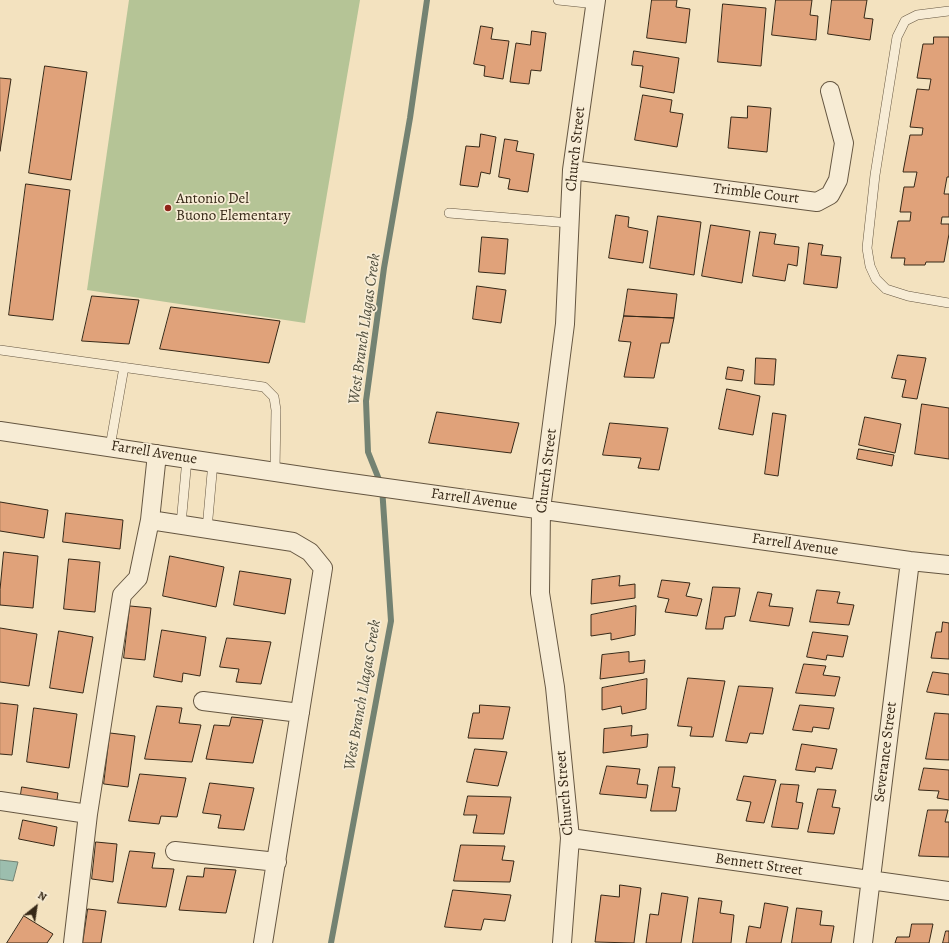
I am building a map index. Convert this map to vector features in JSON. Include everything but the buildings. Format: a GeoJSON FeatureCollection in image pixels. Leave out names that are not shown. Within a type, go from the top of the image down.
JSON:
{"type":"FeatureCollection","features":[{"type":"Feature","properties":{"kind":"street","name":"Church Street"},"geometry":{"type":"LineString","coordinates":[[562,943],[570,838],[555,687],[540,593],[541,510],[565,324],[572,170],[596,2]]}},
{"type":"Feature","properties":{"kind":"street","name":"Trimble Court"},"geometry":{"type":"LineString","coordinates":[[572,170],[816,202],[830,195],[838,180],[844,143],[830,91]]}},
{"type":"Feature","properties":{"kind":"street","name":"Farrell Avenue"},"geometry":{"type":"LineString","coordinates":[[0,431],[541,510],[910,561],[949,565]]}},
{"type":"Feature","properties":{"kind":"street"},"geometry":{"type":"LineString","coordinates":[[73,943],[88,814],[122,595],[138,578],[150,520],[157,454]]}},
{"type":"Feature","properties":{"kind":"street"},"geometry":{"type":"LineString","coordinates":[[150,520],[293,542],[310,552],[323,568],[263,943]]}},
{"type":"Feature","properties":{"kind":"street","name":"Severance Street"},"geometry":{"type":"LineString","coordinates":[[863,943],[910,561]]}},
{"type":"Feature","properties":{"kind":"street"},"geometry":{"type":"LineString","coordinates":[[204,701],[300,713]]}},
{"type":"Feature","properties":{"kind":"street"},"geometry":{"type":"LineString","coordinates":[[0,801],[88,814]]}},
{"type":"Feature","properties":{"kind":"street","name":"Bennett Street"},"geometry":{"type":"LineString","coordinates":[[570,838],[949,891]]}},
{"type":"Feature","properties":{"kind":"street"},"geometry":{"type":"LineString","coordinates":[[175,851],[277,862]]}},
{"type":"Feature","properties":{"kind":"lane"},"geometry":{"type":"LineString","coordinates":[[558,0],[596,2]]}},
{"type":"Feature","properties":{"kind":"lane"},"geometry":{"type":"LineString","coordinates":[[949,11],[917,15],[905,21],[897,37],[875,175],[867,248],[870,266],[876,279],[886,289],[908,296],[949,304]]}},
{"type":"Feature","properties":{"kind":"lane"},"geometry":{"type":"LineString","coordinates":[[449,213],[570,223]]}},
{"type":"Feature","properties":{"kind":"lane"},"geometry":{"type":"LineString","coordinates":[[0,350],[264,387],[274,397],[276,410],[275,471]]}},
{"type":"Feature","properties":{"kind":"lane"},"geometry":{"type":"LineString","coordinates":[[110,447],[124,367]]}},
{"type":"Feature","properties":{"kind":"lane"},"geometry":{"type":"LineString","coordinates":[[181,524],[187,459]]}},
{"type":"Feature","properties":{"kind":"lane"},"geometry":{"type":"LineString","coordinates":[[207,528],[213,462]]}},
{"type":"Feature","properties":{"kind":"shaded area"},"geometry":{"type":"Polygon","coordinates":[[[129,0],[360,0],[305,323],[87,290],[129,0]]]}},
{"type":"Feature","properties":{"kind":"shaded area"},"geometry":{"type":"Polygon","coordinates":[[[0,860],[18,862],[13,881],[0,879],[0,860]]]}},
{"type":"Feature","properties":{"kind":"waterway","name":"West Branch Llagas Creek"},"geometry":{"type":"LineString","coordinates":[[331,943],[391,621],[382,487],[368,452],[366,401],[384,268],[410,118],[427,0]]}},
{"type":"Feature","properties":{"kind":"place","name":"Antonio Del Buono Elementary"},"geometry":{"type":"Point","coordinates":[168,208]}}]}
